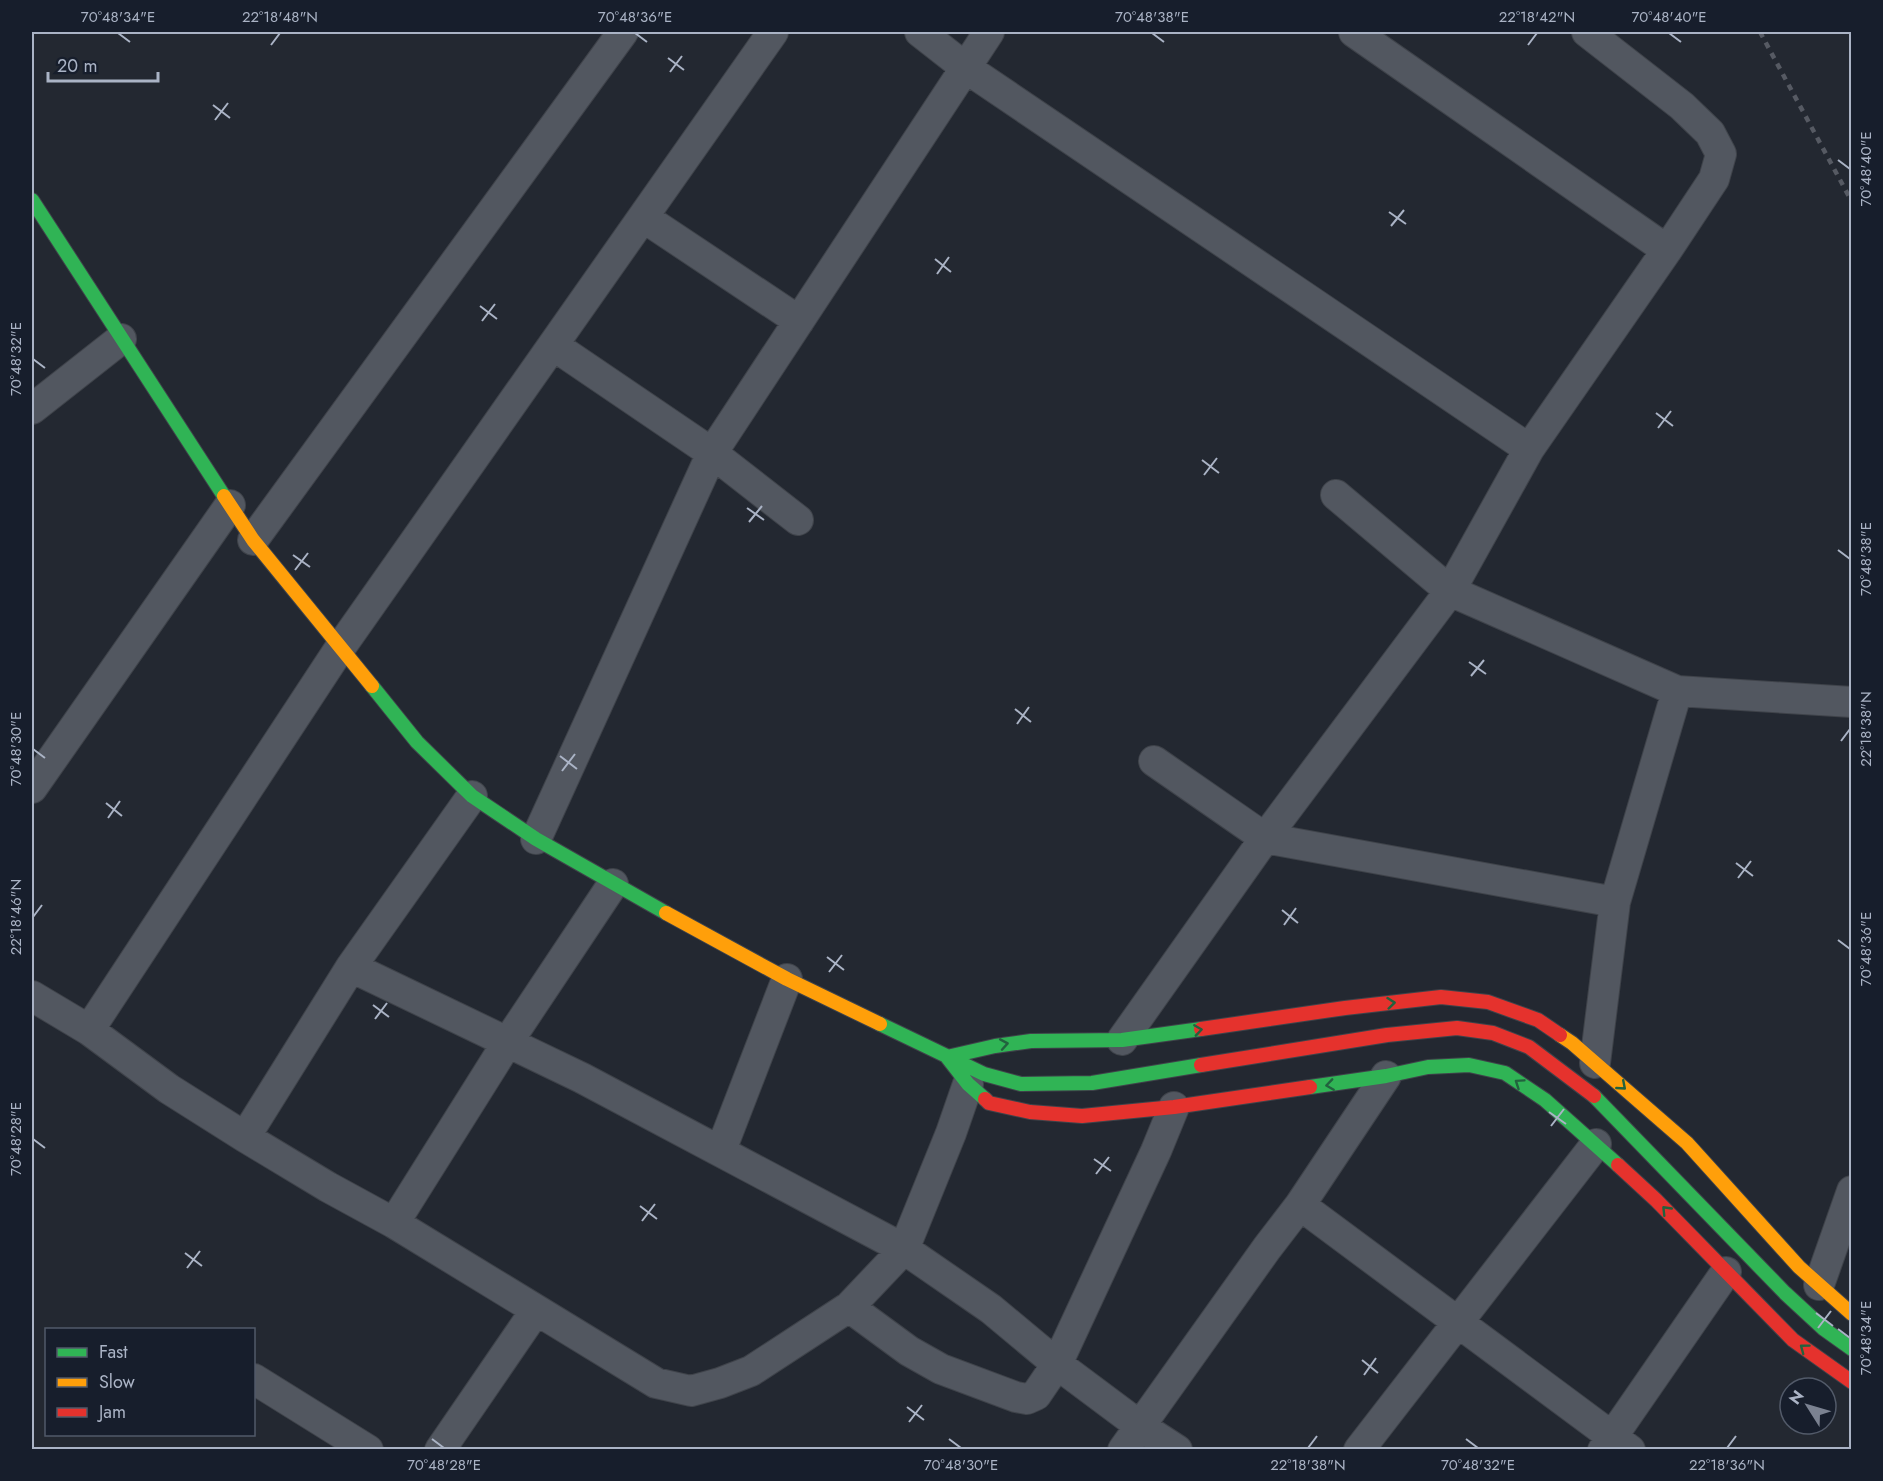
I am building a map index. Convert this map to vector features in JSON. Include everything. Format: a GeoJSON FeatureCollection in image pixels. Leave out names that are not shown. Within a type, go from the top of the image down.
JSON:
{"type":"FeatureCollection","features":[{"type":"Feature","properties":{"kind":"street"},"geometry":{"type":"LineString","coordinates":[[253,540],[623,32]]}},
{"type":"Feature","properties":{"kind":"street"},"geometry":{"type":"LineString","coordinates":[[89,1030],[340,648],[773,32]]}},
{"type":"Feature","properties":{"kind":"street"},"geometry":{"type":"LineString","coordinates":[[920,32],[966,68],[1529,449]]}},
{"type":"Feature","properties":{"kind":"street"},"geometry":{"type":"LineString","coordinates":[[536,839],[712,453],[990,32]]}},
{"type":"Feature","properties":{"kind":"street"},"geometry":{"type":"LineString","coordinates":[[1354,32],[1667,250]]}},
{"type":"Feature","properties":{"kind":"street"},"geometry":{"type":"LineString","coordinates":[[1122,1040],[1265,838],[1450,591],[1529,449],[1714,180],[1721,154],[1710,133],[1682,106],[1587,32]]}},
{"type":"Feature","properties":{"kind":"street"},"geometry":{"type":"LineString","coordinates":[[32,200],[253,540],[417,742],[472,796],[536,839],[613,885],[787,979],[984,1074],[1021,1084],[1092,1083],[1425,1030],[1457,1028],[1493,1033],[1529,1047],[1602,1102],[1785,1293],[1824,1329],[1851,1349]]}},
{"type":"Feature","properties":{"kind":"street"},"geometry":{"type":"LineString","coordinates":[[643,217],[799,321]]}},
{"type":"Feature","properties":{"kind":"street"},"geometry":{"type":"LineString","coordinates":[[32,409],[121,339]]}},
{"type":"Feature","properties":{"kind":"street"},"geometry":{"type":"LineString","coordinates":[[553,345],[712,453],[798,520]]}},
{"type":"Feature","properties":{"kind":"street"},"geometry":{"type":"LineString","coordinates":[[1336,495],[1450,591],[1677,691],[1851,702]]}},
{"type":"Feature","properties":{"kind":"street"},"geometry":{"type":"LineString","coordinates":[[32,788],[230,505]]}},
{"type":"Feature","properties":{"kind":"street"},"geometry":{"type":"LineString","coordinates":[[1595,1063],[1615,902],[1677,691]]}},
{"type":"Feature","properties":{"kind":"street"},"geometry":{"type":"LineString","coordinates":[[1154,761],[1265,838],[1615,902]]}},
{"type":"Feature","properties":{"kind":"street"},"geometry":{"type":"LineString","coordinates":[[245,1137],[351,968],[472,796]]}},
{"type":"Feature","properties":{"kind":"street"},"geometry":{"type":"LineString","coordinates":[[394,1223],[507,1043],[613,885]]}},
{"type":"Feature","properties":{"kind":"street"},"geometry":{"type":"LineString","coordinates":[[351,968],[582,1078],[904,1249],[991,1309],[1057,1365],[1140,1426],[1177,1449]]}},
{"type":"Feature","properties":{"kind":"street"},"geometry":{"type":"LineString","coordinates":[[721,1150],[787,979]]}},
{"type":"Feature","properties":{"kind":"street"},"geometry":{"type":"LineString","coordinates":[[32,996],[89,1030],[169,1089],[328,1187],[394,1223],[656,1383],[691,1391],[751,1371],[849,1307],[904,1249],[951,1133],[968,1083]]}},
{"type":"Feature","properties":{"kind":"street"},"geometry":{"type":"LineString","coordinates":[[947,1057],[1010,1043],[1046,1040],[1122,1040],[1345,1008],[1441,997],[1488,1002],[1538,1020],[1572,1043],[1687,1143],[1799,1267],[1851,1314]]}},
{"type":"Feature","properties":{"kind":"street"},"geometry":{"type":"LineString","coordinates":[[947,1057],[968,1083],[989,1103],[1030,1112],[1082,1116],[1174,1107],[1386,1076],[1428,1066],[1469,1065],[1505,1073],[1545,1100],[1596,1144],[1656,1200],[1793,1340],[1851,1382]]}},
{"type":"Feature","properties":{"kind":"street"},"geometry":{"type":"LineString","coordinates":[[1123,1449],[1300,1205],[1386,1076]]}},
{"type":"Feature","properties":{"kind":"street"},"geometry":{"type":"LineString","coordinates":[[849,1307],[909,1351],[941,1369],[1016,1397],[1027,1399],[1036,1395],[1057,1365],[1129,1212],[1174,1107]]}},
{"type":"Feature","properties":{"kind":"street"},"geometry":{"type":"LineString","coordinates":[[1359,1449],[1596,1144]]}},
{"type":"Feature","properties":{"kind":"street"},"geometry":{"type":"LineString","coordinates":[[1819,1285],[1851,1191]]}},
{"type":"Feature","properties":{"kind":"street"},"geometry":{"type":"LineString","coordinates":[[1300,1205],[1458,1320],[1615,1445],[1726,1272]]}},
{"type":"Feature","properties":{"kind":"street"},"geometry":{"type":"LineString","coordinates":[[440,1449],[536,1310]]}},
{"type":"Feature","properties":{"kind":"street"},"geometry":{"type":"LineString","coordinates":[[255,1380],[368,1449]]}},
{"type":"Feature","properties":{"kind":"railway"},"geometry":{"type":"LineString","coordinates":[[1760,32],[1852,202]]}},
{"type":"Feature","properties":{"kind":"traffic: fast"},"geometry":{"type":"LineString","coordinates":[[32,200],[224,496]]}},
{"type":"Feature","properties":{"kind":"traffic: fast"},"geometry":{"type":"LineString","coordinates":[[372,686],[417,742],[472,796],[536,839],[666,913]]}},
{"type":"Feature","properties":{"kind":"traffic: fast"},"geometry":{"type":"LineString","coordinates":[[880,1024],[984,1074],[1021,1084],[1092,1083],[1201,1065]]}},
{"type":"Feature","properties":{"kind":"traffic: fast"},"geometry":{"type":"LineString","coordinates":[[985,1099],[968,1084],[947,1057],[995,1046],[1031,1041],[1122,1040],[1201,1029]]}},
{"type":"Feature","properties":{"kind":"traffic: fast"},"geometry":{"type":"LineString","coordinates":[[1310,1087],[1386,1076],[1428,1067],[1469,1065],[1505,1073],[1545,1100],[1618,1165]]}},
{"type":"Feature","properties":{"kind":"traffic: fast"},"geometry":{"type":"LineString","coordinates":[[1594,1096],[1785,1293],[1824,1329],[1852,1349]]}},
{"type":"Feature","properties":{"kind":"traffic: slow"},"geometry":{"type":"LineString","coordinates":[[224,496],[253,540],[372,686]]}},
{"type":"Feature","properties":{"kind":"traffic: slow"},"geometry":{"type":"LineString","coordinates":[[666,913],[787,979],[880,1024]]}},
{"type":"Feature","properties":{"kind":"traffic: slow"},"geometry":{"type":"LineString","coordinates":[[1560,1035],[1687,1143],[1799,1267],[1852,1314]]}},
{"type":"Feature","properties":{"kind":"traffic: jam"},"geometry":{"type":"LineString","coordinates":[[1201,1029],[1441,997],[1488,1002],[1538,1020],[1560,1035]]}},
{"type":"Feature","properties":{"kind":"traffic: jam"},"geometry":{"type":"LineString","coordinates":[[1201,1065],[1387,1035],[1457,1028],[1493,1033],[1529,1047],[1594,1096]]}},
{"type":"Feature","properties":{"kind":"traffic: jam"},"geometry":{"type":"LineString","coordinates":[[985,1099],[989,1103],[1030,1112],[1082,1116],[1174,1107],[1310,1087]]}},
{"type":"Feature","properties":{"kind":"traffic: jam"},"geometry":{"type":"LineString","coordinates":[[1618,1165],[1656,1200],[1793,1340],[1852,1382]]}}]}
